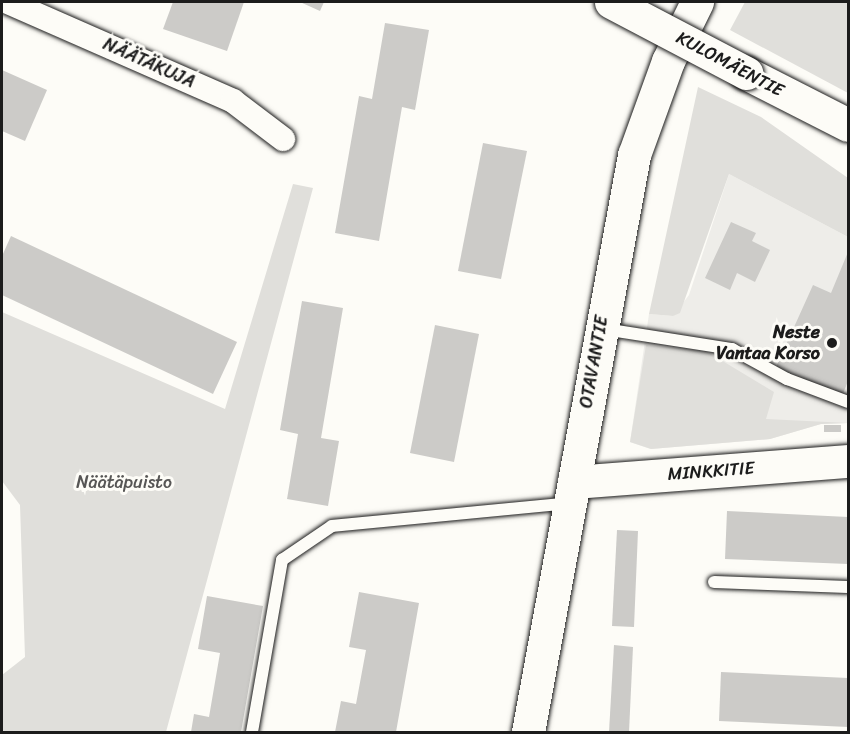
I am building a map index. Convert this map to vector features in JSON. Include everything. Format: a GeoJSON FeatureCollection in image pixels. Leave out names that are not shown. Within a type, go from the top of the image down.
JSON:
{"type":"FeatureCollection","features":[{"type":"Feature","properties":{"kind":"main road","name":"KULOMÄENTIE"},"geometry":{"type":"LineString","coordinates":[[611,2],[849,125]]}},
{"type":"Feature","properties":{"kind":"main road","name":"OTAVANTIE"},"geometry":{"type":"LineString","coordinates":[[528,732],[600,328],[634,155],[668,61],[696,2]]}},
{"type":"Feature","properties":{"kind":"main road","name":"MINKKITIE"},"geometry":{"type":"LineString","coordinates":[[572,493],[849,460]]}},
{"type":"Feature","properties":{"kind":"street","name":"NÄÄTÄKUJA"},"geometry":{"type":"LineString","coordinates":[[8,2],[233,101],[283,139]]}},
{"type":"Feature","properties":{"kind":"lane"},"geometry":{"type":"LineString","coordinates":[[600,328],[732,349],[788,379],[849,402]]}},
{"type":"Feature","properties":{"kind":"lane"},"geometry":{"type":"LineString","coordinates":[[252,732],[282,560],[332,526],[572,493]]}},
{"type":"Feature","properties":{"kind":"lane"},"geometry":{"type":"LineString","coordinates":[[714,582],[849,587]]}},
{"type":"Feature","properties":{"kind":"shaded area"},"geometry":{"type":"Polygon","coordinates":[[[729,174],[848,237],[848,423],[821,424],[770,439],[651,449],[630,442],[649,314],[673,316],[689,295],[729,174]]]}},
{"type":"Feature","properties":{"kind":"green space"},"geometry":{"type":"Polygon","coordinates":[[[745,2],[848,2],[848,93],[730,30],[745,2]]]}},
{"type":"Feature","properties":{"kind":"green space"},"geometry":{"type":"Polygon","coordinates":[[[698,87],[761,117],[848,178],[848,237],[729,174],[680,313],[673,316],[649,314],[698,87]]]}},
{"type":"Feature","properties":{"kind":"green space","name":"Näätäpuisto"},"geometry":{"type":"Polygon","coordinates":[[[293,184],[313,188],[166,732],[2,732],[2,675],[25,657],[20,505],[2,481],[2,312],[225,409],[293,184]]]}},
{"type":"Feature","properties":{"kind":"green space"},"geometry":{"type":"Polygon","coordinates":[[[646,345],[706,351],[774,392],[766,419],[848,423],[821,424],[770,439],[651,449],[630,442],[646,345]]]}},
{"type":"Feature","properties":{"kind":"building"},"geometry":{"type":"Polygon","coordinates":[[[173,2],[244,2],[227,51],[163,29],[173,2]]]}},
{"type":"Feature","properties":{"kind":"building"},"geometry":{"type":"Polygon","coordinates":[[[300,2],[324,2],[320,11],[300,2]]]}},
{"type":"Feature","properties":{"kind":"building"},"geometry":{"type":"Polygon","coordinates":[[[385,23],[429,30],[415,110],[402,107],[379,241],[335,233],[359,96],[372,99],[385,23]]]}},
{"type":"Feature","properties":{"kind":"building"},"geometry":{"type":"Polygon","coordinates":[[[2,70],[47,90],[25,141],[2,131],[2,70]]]}},
{"type":"Feature","properties":{"kind":"building"},"geometry":{"type":"Polygon","coordinates":[[[483,143],[527,151],[501,279],[458,271],[483,143]]]}},
{"type":"Feature","properties":{"kind":"building"},"geometry":{"type":"Polygon","coordinates":[[[731,222],[756,233],[752,241],[770,250],[755,282],[737,273],[730,290],[705,278],[731,222]]]}},
{"type":"Feature","properties":{"kind":"building"},"geometry":{"type":"Polygon","coordinates":[[[11,236],[237,342],[213,394],[2,295],[2,256],[11,236]]]}},
{"type":"Feature","properties":{"kind":"building"},"geometry":{"type":"Polygon","coordinates":[[[848,252],[848,381],[842,396],[776,367],[813,285],[831,293],[848,252]]]}},
{"type":"Feature","properties":{"kind":"building"},"geometry":{"type":"Polygon","coordinates":[[[302,301],[343,308],[321,438],[339,441],[328,506],[287,499],[298,434],[280,430],[302,301]]]}},
{"type":"Feature","properties":{"kind":"building"},"geometry":{"type":"Polygon","coordinates":[[[435,325],[479,334],[454,462],[410,453],[435,325]]]}},
{"type":"Feature","properties":{"kind":"building"},"geometry":{"type":"Polygon","coordinates":[[[824,425],[841,425],[841,432],[824,432],[824,425]]]}},
{"type":"Feature","properties":{"kind":"building"},"geometry":{"type":"Polygon","coordinates":[[[727,511],[848,517],[848,564],[725,559],[727,511]]]}},
{"type":"Feature","properties":{"kind":"building"},"geometry":{"type":"Polygon","coordinates":[[[617,530],[638,531],[634,627],[612,626],[617,530]]]}},
{"type":"Feature","properties":{"kind":"building"},"geometry":{"type":"Polygon","coordinates":[[[359,592],[419,603],[396,732],[335,732],[341,701],[356,704],[366,650],[349,647],[359,592]]]}},
{"type":"Feature","properties":{"kind":"building"},"geometry":{"type":"Polygon","coordinates":[[[207,596],[263,606],[241,732],[191,732],[194,714],[209,717],[220,653],[198,649],[207,596]]]}},
{"type":"Feature","properties":{"kind":"building"},"geometry":{"type":"Polygon","coordinates":[[[614,645],[633,647],[629,732],[609,732],[614,645]]]}},
{"type":"Feature","properties":{"kind":"building"},"geometry":{"type":"Polygon","coordinates":[[[721,672],[848,678],[848,727],[719,721],[721,672]]]}},
{"type":"Feature","properties":{"kind":"place","name":"Neste Vantaa Korso"},"geometry":{"type":"Point","coordinates":[832,343]}}]}
